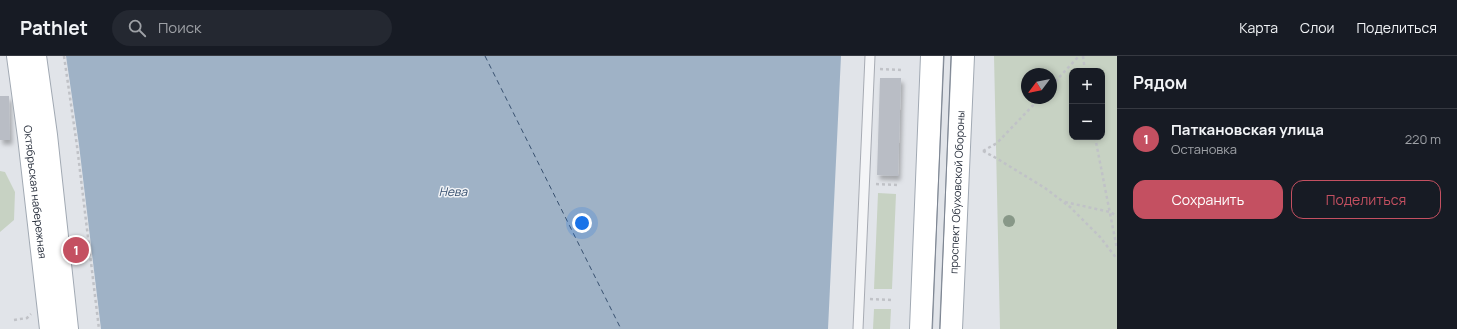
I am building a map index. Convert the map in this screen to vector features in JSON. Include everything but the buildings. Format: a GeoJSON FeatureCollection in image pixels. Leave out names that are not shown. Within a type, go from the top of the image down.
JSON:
{"type":"FeatureCollection","features":[{"type":"Feature","properties":{"kind":"main road","name":"Октябрьская набережная"},"geometry":{"type":"LineString","coordinates":[[18,56],[29,137],[51,329]]}},
{"type":"Feature","properties":{"kind":"main road","name":"Октябрьская набережная"},"geometry":{"type":"LineString","coordinates":[[35,56],[46,135],[67,329]]}},
{"type":"Feature","properties":{"kind":"main road"},"geometry":{"type":"LineString","coordinates":[[921,329],[932,56]]}},
{"type":"Feature","properties":{"kind":"main road","name":"проспект Обуховской Обороны"},"geometry":{"type":"LineString","coordinates":[[951,329],[963,56]]}},
{"type":"Feature","properties":{"kind":"lane"},"geometry":{"type":"LineString","coordinates":[[858,329],[870,56]]}},
{"type":"Feature","properties":{"kind":"path"},"geometry":{"type":"LineString","coordinates":[[64,56],[79,161],[99,329]]}},
{"type":"Feature","properties":{"kind":"path"},"geometry":{"type":"LineString","coordinates":[[1057,80],[1079,56]]}},
{"type":"Feature","properties":{"kind":"path"},"geometry":{"type":"LineString","coordinates":[[1083,56],[1084,68]]}},
{"type":"Feature","properties":{"kind":"path"},"geometry":{"type":"LineString","coordinates":[[877,69],[901,70]]}},
{"type":"Feature","properties":{"kind":"path"},"geometry":{"type":"LineString","coordinates":[[1034,104],[998,143],[983,151],[1046,188],[1064,202],[1100,237],[1117,259]]}},
{"type":"Feature","properties":{"kind":"path"},"geometry":{"type":"LineString","coordinates":[[1096,140],[1117,249]]}},
{"type":"Feature","properties":{"kind":"path"},"geometry":{"type":"LineString","coordinates":[[871,184],[897,185]]}},
{"type":"Feature","properties":{"kind":"path"},"geometry":{"type":"LineString","coordinates":[[1064,202],[1110,212],[1117,216]]}},
{"type":"Feature","properties":{"kind":"path"},"geometry":{"type":"LineString","coordinates":[[866,298],[892,300]]}},
{"type":"Feature","properties":{"kind":"path"},"geometry":{"type":"LineString","coordinates":[[14,320],[27,318],[35,311]]}},
{"type":"Feature","properties":{"kind":"green space"},"geometry":{"type":"Polygon","coordinates":[[[994,56],[1117,56],[1117,329],[1000,329],[994,56]]]}},
{"type":"Feature","properties":{"kind":"green space"},"geometry":{"type":"Polygon","coordinates":[[[0,171],[5,172],[15,192],[14,220],[0,232],[0,171]]]}},
{"type":"Feature","properties":{"kind":"green space"},"geometry":{"type":"Polygon","coordinates":[[[878,193],[896,194],[892,289],[874,289],[878,193]]]}},
{"type":"Feature","properties":{"kind":"green space"},"geometry":{"type":"Polygon","coordinates":[[[874,309],[891,309],[890,329],[873,329],[874,309]]]}},
{"type":"Feature","properties":{"kind":"water","name":"Нева"},"geometry":{"type":"Polygon","coordinates":[[[66,56],[841,56],[828,329],[101,329],[79,145],[66,56]]]}},
{"type":"Feature","properties":{"kind":"ferry route"},"geometry":{"type":"LineString","coordinates":[[485,56],[621,329]]}},
{"type":"Feature","properties":{"kind":"tram line"},"geometry":{"type":"LineString","coordinates":[[932,329],[944,56]]}},
{"type":"Feature","properties":{"kind":"tram line"},"geometry":{"type":"LineString","coordinates":[[940,329],[951,56]]}},
{"type":"Feature","properties":{"kind":"place","name":"Паткановская улица"},"geometry":{"type":"Point","coordinates":[76,250]}}]}
